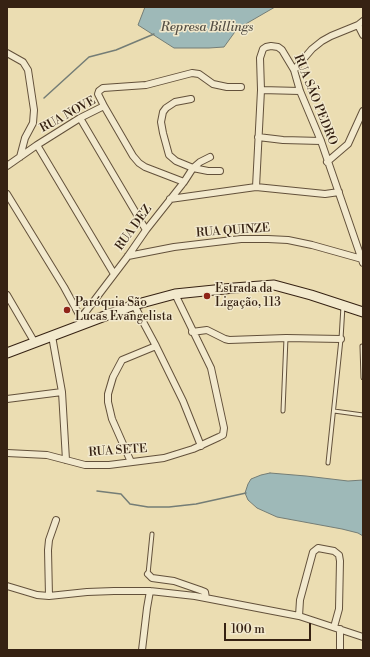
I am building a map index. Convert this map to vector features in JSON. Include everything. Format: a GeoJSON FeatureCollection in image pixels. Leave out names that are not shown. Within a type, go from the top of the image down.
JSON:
{"type":"FeatureCollection","features":[{"type":"Feature","properties":{"kind":"street"},"geometry":{"type":"LineString","coordinates":[[294,70],[312,49],[322,41],[361,23],[363,35]]}},
{"type":"Feature","properties":{"kind":"street","name":"RUA SÃO PEDRO"},"geometry":{"type":"LineString","coordinates":[[256,187],[261,90],[260,58],[261,53],[266,47],[271,46],[278,47],[286,56],[294,70],[300,91],[321,141],[362,261]]}},
{"type":"Feature","properties":{"kind":"street"},"geometry":{"type":"LineString","coordinates":[[7,53],[23,62],[28,70],[34,110],[33,123],[25,138],[20,157]]}},
{"type":"Feature","properties":{"kind":"street"},"geometry":{"type":"LineString","coordinates":[[104,106],[98,94],[103,88],[146,85],[192,73],[198,74],[213,84],[241,87]]}},
{"type":"Feature","properties":{"kind":"street"},"geometry":{"type":"LineString","coordinates":[[261,90],[300,91]]}},
{"type":"Feature","properties":{"kind":"street"},"geometry":{"type":"LineString","coordinates":[[191,99],[175,102],[166,108],[161,122],[169,154],[176,161],[193,168],[208,171],[220,171]]}},
{"type":"Feature","properties":{"kind":"street","name":"RUA NOVE"},"geometry":{"type":"LineString","coordinates":[[7,166],[80,118],[104,106],[133,156],[140,163],[146,167],[184,182]]}},
{"type":"Feature","properties":{"kind":"street"},"geometry":{"type":"LineString","coordinates":[[327,162],[348,144],[363,111]]}},
{"type":"Feature","properties":{"kind":"street"},"geometry":{"type":"LineString","coordinates":[[80,118],[146,230]]}},
{"type":"Feature","properties":{"kind":"street"},"geometry":{"type":"LineString","coordinates":[[258,137],[283,140],[321,141]]}},
{"type":"Feature","properties":{"kind":"street"},"geometry":{"type":"LineString","coordinates":[[25,138],[35,147],[114,274]]}},
{"type":"Feature","properties":{"kind":"street","name":"RUA DEZ"},"geometry":{"type":"LineString","coordinates":[[79,322],[193,168],[200,162],[210,157]]}},
{"type":"Feature","properties":{"kind":"street"},"geometry":{"type":"LineString","coordinates":[[170,199],[256,187],[325,194],[339,192]]}},
{"type":"Feature","properties":{"kind":"street"},"geometry":{"type":"LineString","coordinates":[[7,194],[64,287],[79,322]]}},
{"type":"Feature","properties":{"kind":"street","name":"RUA QUINZE"},"geometry":{"type":"LineString","coordinates":[[128,256],[241,239],[268,238],[312,245],[362,261]]}},
{"type":"Feature","properties":{"kind":"street"},"geometry":{"type":"LineString","coordinates":[[7,353],[35,344],[79,322],[175,294],[274,285],[363,312]]}},
{"type":"Feature","properties":{"kind":"street"},"geometry":{"type":"LineString","coordinates":[[175,294],[192,332],[207,330],[229,340],[286,338],[341,339]]}},
{"type":"Feature","properties":{"kind":"street"},"geometry":{"type":"LineString","coordinates":[[7,295],[35,344]]}},
{"type":"Feature","properties":{"kind":"street"},"geometry":{"type":"LineString","coordinates":[[134,305],[183,401],[201,446]]}},
{"type":"Feature","properties":{"kind":"street","name":"RUA SETE"},"geometry":{"type":"LineString","coordinates":[[7,453],[34,454],[85,465],[95,465],[164,458],[201,446],[219,437],[224,430],[211,368],[192,332]]}},
{"type":"Feature","properties":{"kind":"street"},"geometry":{"type":"LineString","coordinates":[[52,336],[62,392],[66,460]]}},
{"type":"Feature","properties":{"kind":"street"},"geometry":{"type":"LineString","coordinates":[[131,462],[112,418],[108,402],[108,394],[112,377],[122,360],[156,346]]}},
{"type":"Feature","properties":{"kind":"street"},"geometry":{"type":"LineString","coordinates":[[7,399],[62,392]]}},
{"type":"Feature","properties":{"kind":"street"},"geometry":{"type":"LineString","coordinates":[[49,596],[48,550],[49,540],[56,520]]}},
{"type":"Feature","properties":{"kind":"street"},"geometry":{"type":"LineString","coordinates":[[299,616],[300,600],[314,552],[318,548],[334,551],[339,555],[340,561],[337,628],[340,650]]}},
{"type":"Feature","properties":{"kind":"street"},"geometry":{"type":"LineString","coordinates":[[148,574],[152,578],[174,581],[205,592],[206,598]]}},
{"type":"Feature","properties":{"kind":"street"},"geometry":{"type":"LineString","coordinates":[[7,586],[36,595],[49,596],[114,590],[150,591],[206,598],[299,616],[363,637]]}},
{"type":"Feature","properties":{"kind":"street"},"geometry":{"type":"LineString","coordinates":[[142,650],[150,591]]}},
{"type":"Feature","properties":{"kind":"lane"},"geometry":{"type":"LineString","coordinates":[[328,464],[341,339],[342,305]]}},
{"type":"Feature","properties":{"kind":"lane"},"geometry":{"type":"LineString","coordinates":[[283,411],[286,338]]}},
{"type":"Feature","properties":{"kind":"lane"},"geometry":{"type":"LineString","coordinates":[[362,346],[363,378]]}},
{"type":"Feature","properties":{"kind":"lane"},"geometry":{"type":"LineString","coordinates":[[334,411],[363,415]]}},
{"type":"Feature","properties":{"kind":"lane"},"geometry":{"type":"LineString","coordinates":[[148,574],[152,534]]}},
{"type":"Feature","properties":{"kind":"water","name":"Represa Billings"},"geometry":{"type":"Polygon","coordinates":[[[145,7],[275,7],[237,29],[224,47],[174,48],[138,25],[145,7]]]}},
{"type":"Feature","properties":{"kind":"water"},"geometry":{"type":"Polygon","coordinates":[[[270,473],[348,481],[363,480],[363,536],[358,533],[342,529],[277,517],[257,508],[248,500],[245,493],[248,484],[251,479],[270,473]]]}},
{"type":"Feature","properties":{"kind":"waterway"},"geometry":{"type":"LineString","coordinates":[[44,98],[89,57],[116,50],[154,34]]}},
{"type":"Feature","properties":{"kind":"waterway"},"geometry":{"type":"LineString","coordinates":[[97,491],[121,494],[130,504],[148,507],[169,507],[196,504],[246,493]]}},
{"type":"Feature","properties":{"kind":"place","name":"Estrada da Ligação, 113"},"geometry":{"type":"Point","coordinates":[207,296]}},
{"type":"Feature","properties":{"kind":"place","name":"Paróquia São Lucas Evangelista"},"geometry":{"type":"Point","coordinates":[67,310]}}]}
